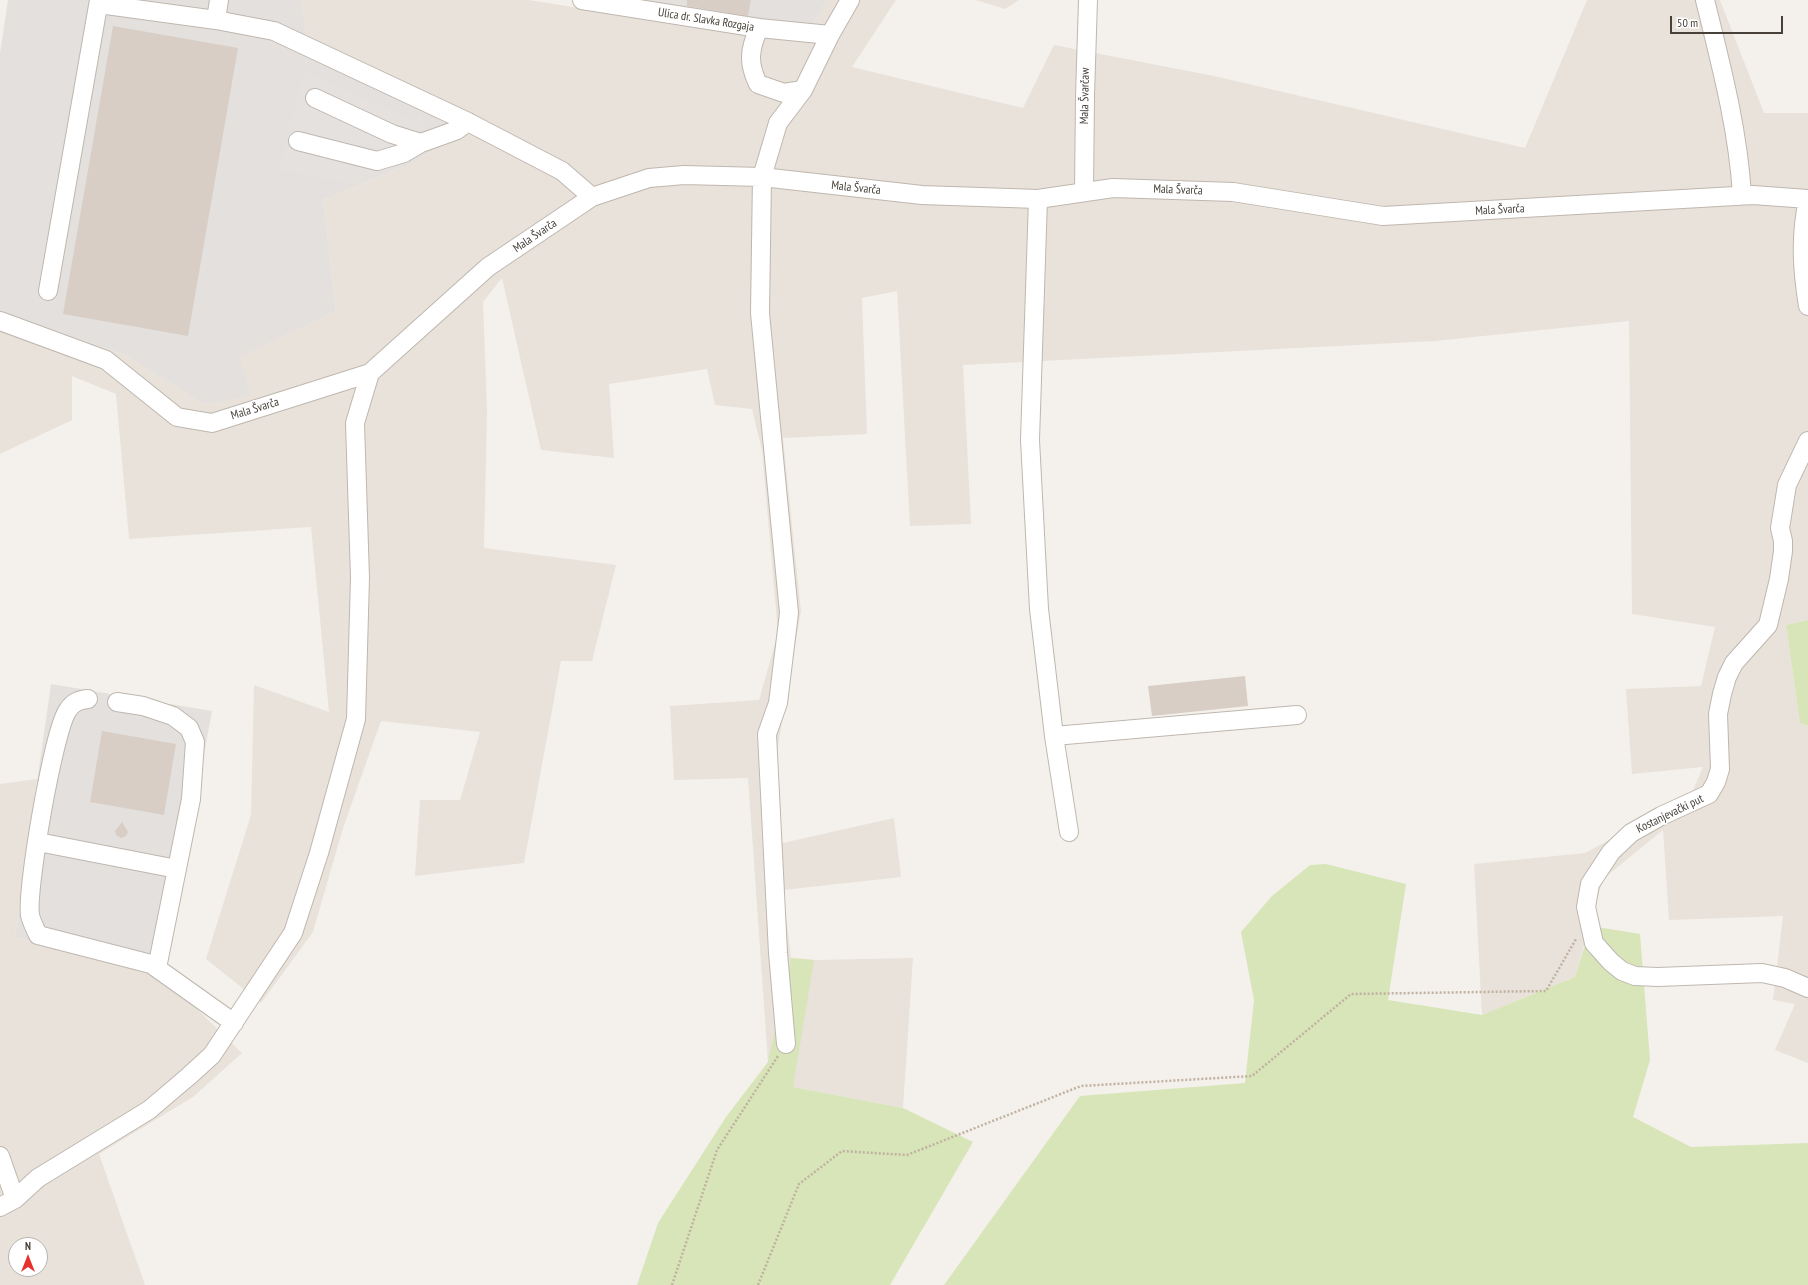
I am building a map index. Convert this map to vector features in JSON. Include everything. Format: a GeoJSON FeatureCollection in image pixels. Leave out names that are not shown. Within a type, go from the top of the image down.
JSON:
{"type":"FeatureCollection","features":[{"type":"Feature","properties":{"kind":"street"},"geometry":{"type":"LineString","coordinates":[[216,20],[219,0]]}},
{"type":"Feature","properties":{"kind":"street","name":"Ulica dr. Slavka Rozgaja"},"geometry":{"type":"LineString","coordinates":[[582,0],[759,28],[830,35]]}},
{"type":"Feature","properties":{"kind":"street"},"geometry":{"type":"LineString","coordinates":[[786,1044],[778,953],[767,734],[778,703],[789,613],[760,314],[762,177],[778,123],[803,90],[830,35],[850,0]]}},
{"type":"Feature","properties":{"kind":"street","name":"Mala Švarčaw"},"geometry":{"type":"LineString","coordinates":[[1084,192],[1088,0]]}},
{"type":"Feature","properties":{"kind":"street"},"geometry":{"type":"LineString","coordinates":[[1705,0],[1730,104],[1740,159],[1742,196]]}},
{"type":"Feature","properties":{"kind":"street"},"geometry":{"type":"LineString","coordinates":[[48,291],[99,2],[216,20],[274,31],[468,122],[562,171],[592,197]]}},
{"type":"Feature","properties":{"kind":"street"},"geometry":{"type":"LineString","coordinates":[[759,28],[754,40],[750,59],[752,70],[758,84],[784,93],[803,90]]}},
{"type":"Feature","properties":{"kind":"street"},"geometry":{"type":"LineString","coordinates":[[315,98],[392,134],[421,143]]}},
{"type":"Feature","properties":{"kind":"street"},"geometry":{"type":"LineString","coordinates":[[298,141],[377,161],[404,153],[421,143],[457,130],[468,122]]}},
{"type":"Feature","properties":{"kind":"street","name":"Mala Švarča"},"geometry":{"type":"LineString","coordinates":[[0,321],[106,360],[177,417],[212,423],[370,373],[488,267],[592,197],[649,178],[684,175],[762,177],[922,195],[1038,198],[1113,188],[1233,192],[1383,216],[1753,195],[1808,200]]}},
{"type":"Feature","properties":{"kind":"street"},"geometry":{"type":"LineString","coordinates":[[1038,198],[1030,440],[1039,608],[1054,736],[1069,832]]}},
{"type":"Feature","properties":{"kind":"street"},"geometry":{"type":"LineString","coordinates":[[1808,200],[1803,225],[1802,253],[1808,306]]}},
{"type":"Feature","properties":{"kind":"street"},"geometry":{"type":"LineString","coordinates":[[8,1203],[38,1178],[149,1110],[212,1055],[293,933],[319,853],[356,719],[360,578],[355,423],[370,373]]}},
{"type":"Feature","properties":{"kind":"street","name":"Kostanjevački put"},"geometry":{"type":"LineString","coordinates":[[1808,441],[1797,461],[1787,485],[1780,528],[1783,541],[1783,551],[1779,579],[1768,625],[1734,663],[1722,694],[1718,714],[1720,769],[1716,782],[1709,794],[1661,816],[1631,833],[1611,852],[1590,884],[1586,907],[1587,919],[1594,943],[1611,962],[1622,970],[1636,976],[1658,977],[1762,973],[1785,978],[1808,988]]}},
{"type":"Feature","properties":{"kind":"street"},"geometry":{"type":"LineString","coordinates":[[88,699],[77,700],[67,710],[54,748],[31,884],[30,915],[38,935],[151,964],[234,1023]]}},
{"type":"Feature","properties":{"kind":"street"},"geometry":{"type":"LineString","coordinates":[[117,702],[143,706],[173,716],[189,728],[195,742],[190,799],[157,968]]}},
{"type":"Feature","properties":{"kind":"street"},"geometry":{"type":"LineString","coordinates":[[1054,736],[1297,715]]}},
{"type":"Feature","properties":{"kind":"street"},"geometry":{"type":"LineString","coordinates":[[38,842],[177,869]]}},
{"type":"Feature","properties":{"kind":"street"},"geometry":{"type":"LineString","coordinates":[[0,1156],[8,1203]]}},
{"type":"Feature","properties":{"kind":"path"},"geometry":{"type":"LineString","coordinates":[[758,1285],[799,1184],[842,1151],[907,1155],[1081,1086],[1252,1076],[1351,994],[1546,991],[1587,919]]}},
{"type":"Feature","properties":{"kind":"path"},"geometry":{"type":"LineString","coordinates":[[672,1285],[717,1150],[786,1044]]}},
{"type":"Feature","properties":{"kind":"shaded area"},"geometry":{"type":"Polygon","coordinates":[[[8,0],[301,0],[307,39],[484,123],[404,166],[323,200],[336,311],[239,357],[251,395],[205,405],[125,355],[0,311],[0,53],[8,0]]]}},
{"type":"Feature","properties":{"kind":"shaded area"},"geometry":{"type":"Polygon","coordinates":[[[301,0],[529,0],[729,32],[809,29],[827,0],[896,0],[852,67],[1023,108],[1054,45],[1214,76],[1525,148],[1587,0],[1720,0],[1764,113],[1808,113],[1808,620],[1786,625],[1800,723],[1808,726],[1808,1063],[1775,1050],[1795,1004],[1773,1000],[1783,916],[1669,920],[1663,830],[1603,879],[1575,977],[1482,1015],[1474,864],[1585,853],[1690,797],[1703,767],[1632,774],[1626,689],[1701,686],[1715,627],[1632,614],[1629,321],[1435,341],[963,365],[971,524],[910,526],[897,291],[862,298],[867,434],[783,438],[801,611],[775,763],[774,845],[894,818],[901,877],[783,890],[791,958],[814,960],[913,958],[903,1108],[793,1087],[768,1062],[748,778],[674,780],[670,706],[759,700],[778,633],[762,451],[752,409],[715,405],[707,369],[609,384],[614,458],[541,450],[502,278],[483,302],[487,411],[484,548],[616,565],[592,661],[561,661],[524,863],[415,876],[420,800],[460,800],[480,732],[381,721],[343,828],[313,932],[261,1003],[206,959],[251,815],[254,685],[329,712],[311,527],[129,539],[116,394],[72,376],[72,420],[0,454],[0,311],[125,355],[205,405],[251,394],[238,357],[336,311],[323,200],[404,166],[307,39],[301,0]]]}},
{"type":"Feature","properties":{"kind":"shaded area"},"geometry":{"type":"Polygon","coordinates":[[[636,0],[827,0],[813,23],[798,24],[758,21],[636,0]]]}},
{"type":"Feature","properties":{"kind":"shaded area"},"geometry":{"type":"Polygon","coordinates":[[[976,0],[1019,0],[1005,9],[976,0]]]}},
{"type":"Feature","properties":{"kind":"shaded area"},"geometry":{"type":"Polygon","coordinates":[[[305,72],[394,112],[415,120],[420,113],[429,120],[392,166],[354,184],[280,170],[290,123],[305,72]]]}},
{"type":"Feature","properties":{"kind":"shaded area"},"geometry":{"type":"Polygon","coordinates":[[[51,684],[212,711],[163,976],[15,937],[51,684]]]}},
{"type":"Feature","properties":{"kind":"shaded area"},"geometry":{"type":"Polygon","coordinates":[[[37,779],[15,937],[163,976],[242,1053],[193,1097],[99,1154],[145,1285],[0,1285],[0,784],[37,779]]]}},
{"type":"Feature","properties":{"kind":"green space"},"geometry":{"type":"Polygon","coordinates":[[[1808,620],[1808,726],[1800,723],[1786,625],[1808,620]]]}},
{"type":"Feature","properties":{"kind":"green space"},"geometry":{"type":"Polygon","coordinates":[[[1326,864],[1406,884],[1388,1000],[1482,1015],[1575,977],[1591,926],[1640,934],[1650,1060],[1633,1117],[1691,1147],[1808,1143],[1808,1285],[944,1285],[1080,1096],[1245,1083],[1254,1000],[1241,932],[1272,896],[1310,865],[1326,864]]]}},
{"type":"Feature","properties":{"kind":"green space"},"geometry":{"type":"Polygon","coordinates":[[[791,958],[814,960],[793,1087],[903,1108],[973,1142],[890,1285],[637,1285],[658,1223],[726,1117],[768,1062],[791,958]]]}},
{"type":"Feature","properties":{"kind":"building"},"geometry":{"type":"Polygon","coordinates":[[[687,0],[751,0],[748,16],[687,6],[687,0]]]}},
{"type":"Feature","properties":{"kind":"building"},"geometry":{"type":"Polygon","coordinates":[[[113,26],[238,48],[188,336],[63,314],[113,26]]]}},
{"type":"Feature","properties":{"kind":"building"},"geometry":{"type":"Polygon","coordinates":[[[1245,676],[1248,706],[1152,716],[1148,686],[1245,676]]]}},
{"type":"Feature","properties":{"kind":"building"},"geometry":{"type":"Polygon","coordinates":[[[102,731],[176,744],[164,815],[90,802],[102,731]]]}},
{"type":"Feature","properties":{"kind":"building"},"geometry":{"type":"Polygon","coordinates":[[[122,822],[128,832],[126,836],[121,838],[116,835],[115,831],[122,822]]]}}]}
